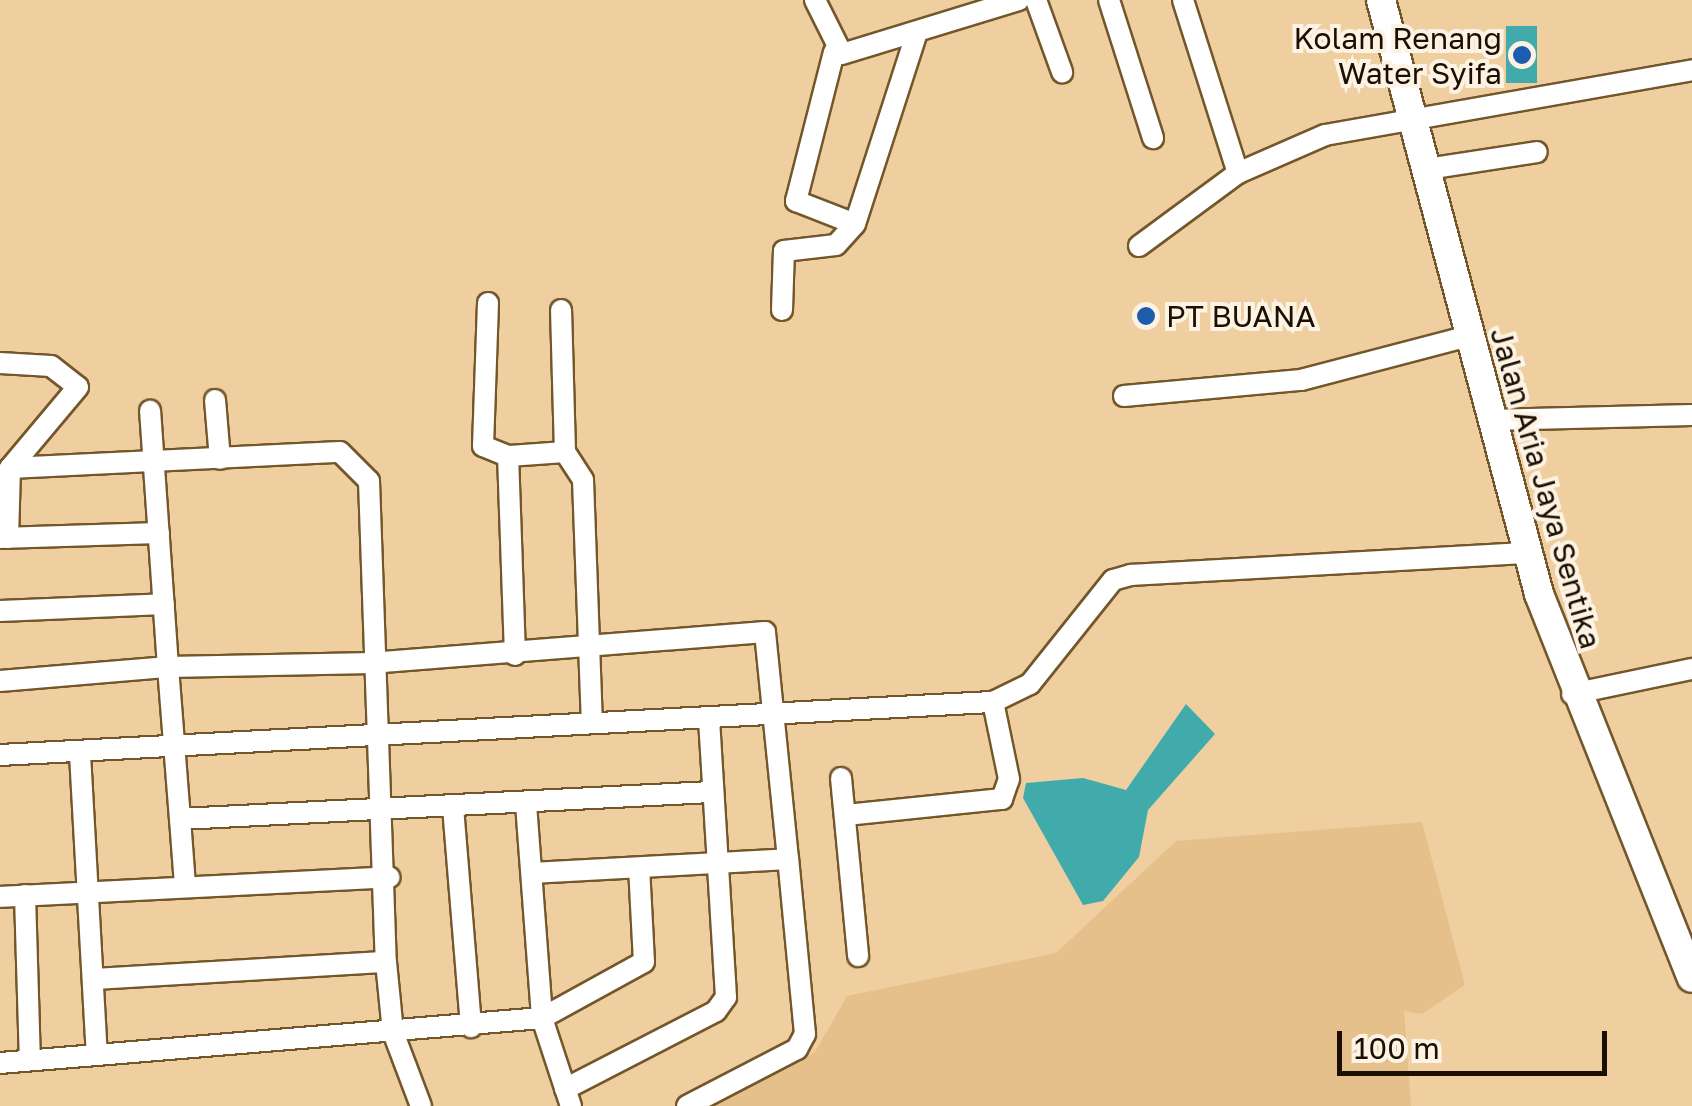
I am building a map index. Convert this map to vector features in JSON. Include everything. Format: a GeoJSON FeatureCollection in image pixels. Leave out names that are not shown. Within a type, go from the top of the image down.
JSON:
{"type":"FeatureCollection","features":[{"type":"Feature","properties":{"kind":"street"},"geometry":{"type":"LineString","coordinates":[[815,0],[834,52],[796,201],[855,224]]}},
{"type":"Feature","properties":{"kind":"street"},"geometry":{"type":"LineString","coordinates":[[834,52],[916,35],[1019,0]]}},
{"type":"Feature","properties":{"kind":"street"},"geometry":{"type":"LineString","coordinates":[[1036,0],[1062,72]]}},
{"type":"Feature","properties":{"kind":"street"},"geometry":{"type":"LineString","coordinates":[[1109,0],[1153,138]]}},
{"type":"Feature","properties":{"kind":"street"},"geometry":{"type":"LineString","coordinates":[[1182,0],[1238,173]]}},
{"type":"Feature","properties":{"kind":"street","name":"Jalan Aria Jaya Sentika"},"geometry":{"type":"LineString","coordinates":[[1382,0],[1489,420],[1572,694],[1692,978]]}},
{"type":"Feature","properties":{"kind":"street"},"geometry":{"type":"LineString","coordinates":[[782,310],[784,252],[836,245],[855,224],[916,35]]}},
{"type":"Feature","properties":{"kind":"street"},"geometry":{"type":"LineString","coordinates":[[1139,246],[1238,173],[1325,134],[1413,123],[1692,70]]}},
{"type":"Feature","properties":{"kind":"street"},"geometry":{"type":"LineString","coordinates":[[1426,169],[1537,152]]}},
{"type":"Feature","properties":{"kind":"street"},"geometry":{"type":"LineString","coordinates":[[488,303],[483,446],[508,456],[565,452]]}},
{"type":"Feature","properties":{"kind":"street"},"geometry":{"type":"LineString","coordinates":[[560,310],[565,452],[583,480],[592,722]]}},
{"type":"Feature","properties":{"kind":"street"},"geometry":{"type":"LineString","coordinates":[[1124,396],[1300,380],[1469,336]]}},
{"type":"Feature","properties":{"kind":"street"},"geometry":{"type":"LineString","coordinates":[[0,363],[51,366],[78,386],[10,468],[4,538],[159,533]]}},
{"type":"Feature","properties":{"kind":"street"},"geometry":{"type":"LineString","coordinates":[[215,400],[220,459]]}},
{"type":"Feature","properties":{"kind":"street"},"geometry":{"type":"LineString","coordinates":[[150,411],[150,463],[159,533],[185,886]]}},
{"type":"Feature","properties":{"kind":"street"},"geometry":{"type":"LineString","coordinates":[[1489,420],[1692,415]]}},
{"type":"Feature","properties":{"kind":"street"},"geometry":{"type":"LineString","coordinates":[[10,468],[340,452],[355,460],[369,481],[373,663],[388,877],[386,962],[393,1032],[421,1106]]}},
{"type":"Feature","properties":{"kind":"street"},"geometry":{"type":"LineString","coordinates":[[508,456],[515,654]]}},
{"type":"Feature","properties":{"kind":"street"},"geometry":{"type":"LineString","coordinates":[[0,755],[80,754],[993,702],[1030,684],[1113,580],[1131,575],[1528,553]]}},
{"type":"Feature","properties":{"kind":"street"},"geometry":{"type":"LineString","coordinates":[[0,612],[164,604]]}},
{"type":"Feature","properties":{"kind":"street"},"geometry":{"type":"LineString","coordinates":[[0,681],[168,667],[373,663],[515,654],[765,632],[805,1034],[797,1049],[687,1106]]}},
{"type":"Feature","properties":{"kind":"street"},"geometry":{"type":"LineString","coordinates":[[1572,694],[1692,669]]}},
{"type":"Feature","properties":{"kind":"street"},"geometry":{"type":"LineString","coordinates":[[846,815],[1002,800],[1009,780],[993,702]]}},
{"type":"Feature","properties":{"kind":"street"},"geometry":{"type":"LineString","coordinates":[[526,804],[542,1018],[568,1097],[722,1006],[710,719]]}},
{"type":"Feature","properties":{"kind":"street"},"geometry":{"type":"LineString","coordinates":[[80,754],[92,894],[98,1054]]}},
{"type":"Feature","properties":{"kind":"street"},"geometry":{"type":"LineString","coordinates":[[841,778],[858,956]]}},
{"type":"Feature","properties":{"kind":"street"},"geometry":{"type":"LineString","coordinates":[[180,819],[712,792]]}},
{"type":"Feature","properties":{"kind":"street"},"geometry":{"type":"LineString","coordinates":[[452,808],[471,1027]]}},
{"type":"Feature","properties":{"kind":"street"},"geometry":{"type":"LineString","coordinates":[[532,874],[788,860]]}},
{"type":"Feature","properties":{"kind":"street"},"geometry":{"type":"LineString","coordinates":[[0,1062],[471,1027],[542,1018],[644,962],[640,868]]}},
{"type":"Feature","properties":{"kind":"street"},"geometry":{"type":"LineString","coordinates":[[0,897],[388,877]]}},
{"type":"Feature","properties":{"kind":"street"},"geometry":{"type":"LineString","coordinates":[[25,895],[30,1060]]}},
{"type":"Feature","properties":{"kind":"street"},"geometry":{"type":"LineString","coordinates":[[96,979],[386,962]]}},
{"type":"Feature","properties":{"kind":"shaded area"},"geometry":{"type":"Polygon","coordinates":[[[1422,822],[1465,985],[1422,1014],[1404,1011],[1411,1106],[713,1106],[815,1052],[847,996],[1056,953],[1176,841],[1422,822]]]}},
{"type":"Feature","properties":{"kind":"water","name":"Kolam Renang Water Syifa"},"geometry":{"type":"Polygon","coordinates":[[[1506,26],[1537,26],[1537,83],[1506,83],[1506,26]]]}},
{"type":"Feature","properties":{"kind":"water"},"geometry":{"type":"Polygon","coordinates":[[[1186,704],[1215,734],[1148,810],[1139,857],[1103,901],[1083,905],[1023,798],[1026,783],[1083,778],[1126,790],[1186,704]]]}},
{"type":"Feature","properties":{"kind":"place","name":"Kolam Renang Water Syifa"},"geometry":{"type":"Point","coordinates":[1522,55]}},
{"type":"Feature","properties":{"kind":"place","name":"PT BUANA"},"geometry":{"type":"Point","coordinates":[1146,316]}}]}
